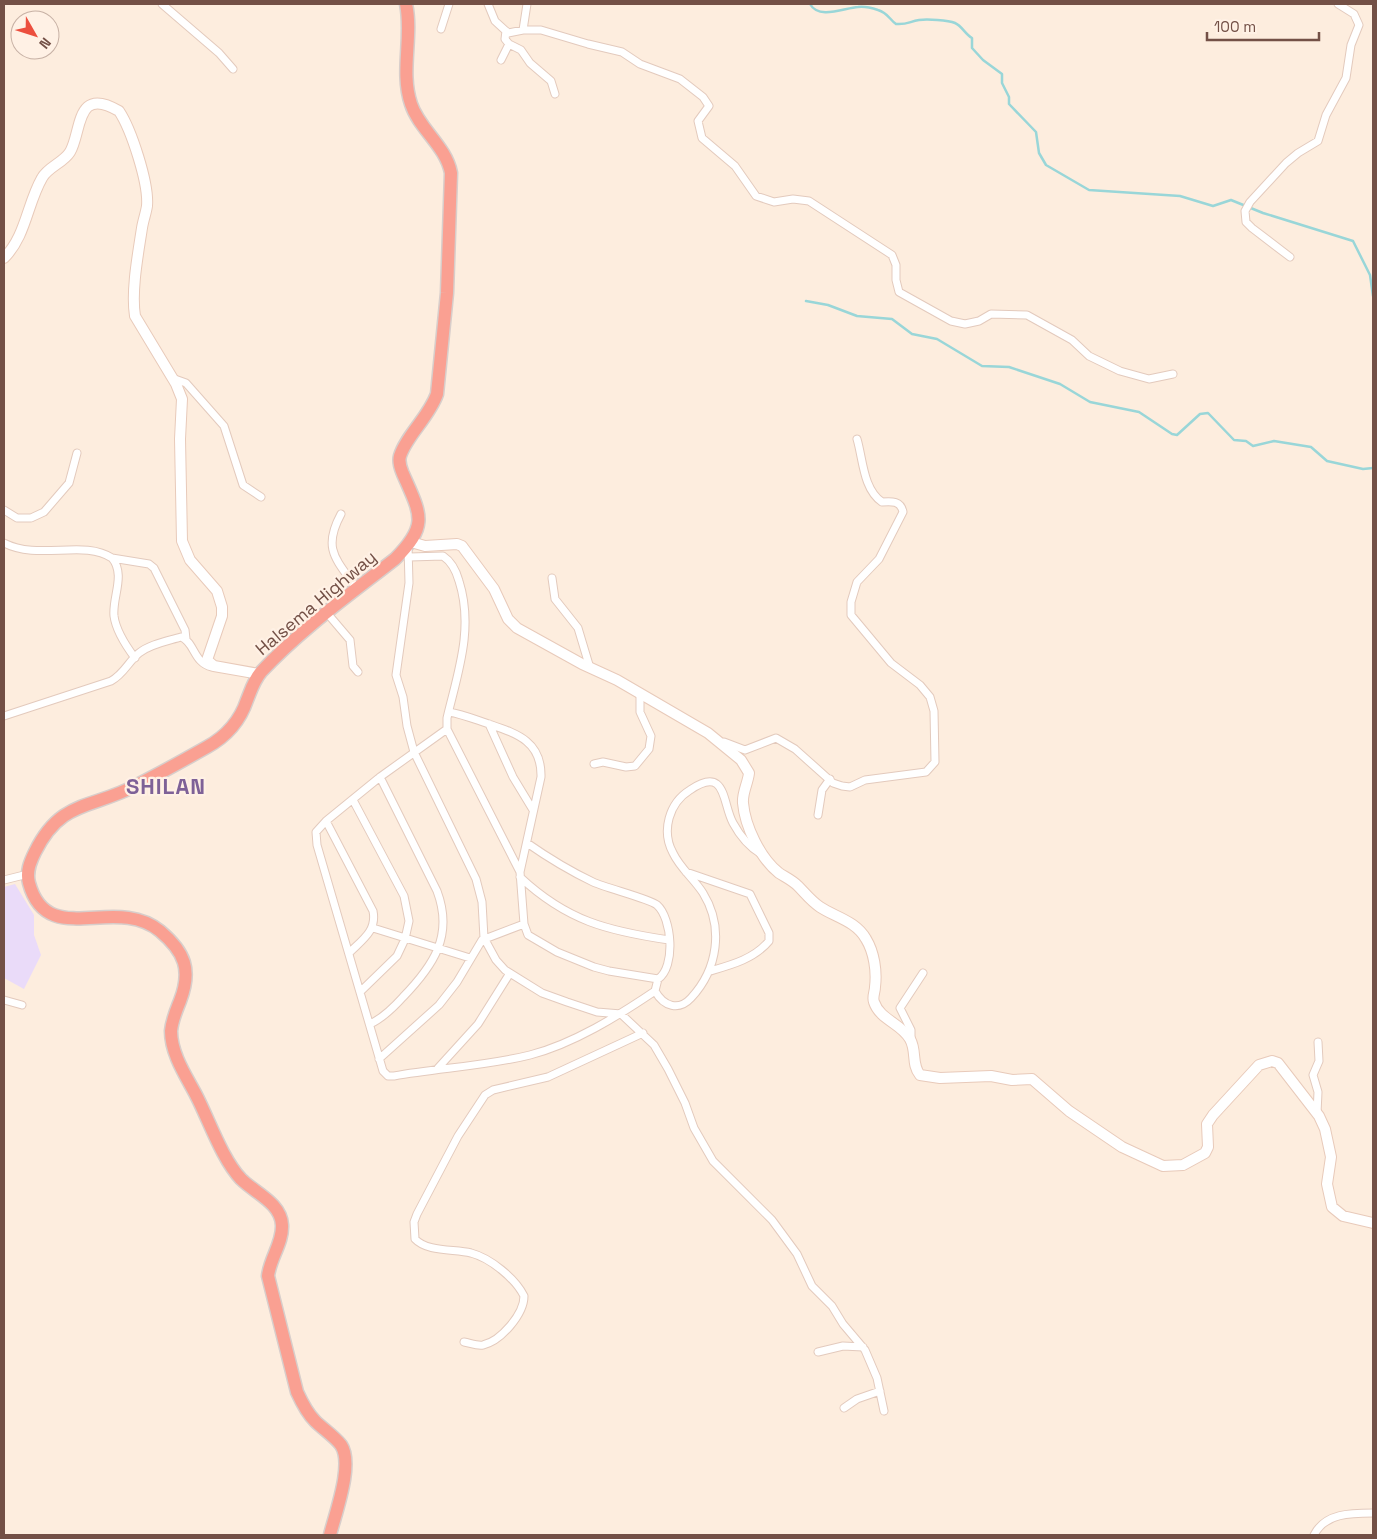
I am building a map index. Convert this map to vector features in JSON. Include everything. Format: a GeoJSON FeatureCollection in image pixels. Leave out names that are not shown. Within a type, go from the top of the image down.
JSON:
{"type":"FeatureCollection","features":[{"type":"Feature","properties":{"kind":"highway"},"geometry":{"type":"LineString","coordinates":[[406,4],[409,99],[416,115],[446,158],[451,173],[447,292],[438,394],[432,408],[402,451],[399,460],[419,516],[417,533],[410,548]]}},
{"type":"Feature","properties":{"kind":"highway","name":"Halsema Highway"},"geometry":{"type":"LineString","coordinates":[[28,874],[32,859],[42,838],[64,814],[78,806],[136,786],[224,737],[239,719],[259,674],[292,641],[410,548]]}},
{"type":"Feature","properties":{"kind":"highway"},"geometry":{"type":"LineString","coordinates":[[28,874],[36,902],[48,912],[64,919],[124,916],[142,920],[161,932],[182,954],[186,981],[172,1021],[174,1050],[234,1171],[273,1206],[281,1219],[281,1237],[268,1276],[295,1384],[303,1406],[344,1452],[343,1485],[330,1535]]}},
{"type":"Feature","properties":{"kind":"street"},"geometry":{"type":"LineString","coordinates":[[162,4],[219,53],[233,69]]}},
{"type":"Feature","properties":{"kind":"street"},"geometry":{"type":"LineString","coordinates":[[442,29],[448,4]]}},
{"type":"Feature","properties":{"kind":"street"},"geometry":{"type":"LineString","coordinates":[[488,4],[495,21],[506,31],[541,30],[622,52],[640,64],[680,79],[703,97],[709,106],[698,121],[702,138],[735,166],[756,196],[774,202],[809,201],[825,210],[892,255],[896,265],[896,280],[899,292],[944,318],[965,324],[979,321],[991,314],[1027,315],[1072,340],[1089,356],[1120,371],[1149,379],[1173,374]]}},
{"type":"Feature","properties":{"kind":"street"},"geometry":{"type":"LineString","coordinates":[[523,30],[526,4]]}},
{"type":"Feature","properties":{"kind":"street"},"geometry":{"type":"LineString","coordinates":[[1290,257],[1246,222],[1245,211],[1250,202],[1286,163],[1315,143],[1320,137],[1326,115],[1346,78],[1351,44],[1359,25],[1354,14],[1338,4]]}},
{"type":"Feature","properties":{"kind":"street"},"geometry":{"type":"LineString","coordinates":[[506,31],[505,38],[509,44],[521,50],[530,63],[551,80],[556,94]]}},
{"type":"Feature","properties":{"kind":"street"},"geometry":{"type":"LineString","coordinates":[[501,60],[509,44]]}},
{"type":"Feature","properties":{"kind":"street"},"geometry":{"type":"LineString","coordinates":[[4,258],[15,246],[41,180],[70,150],[76,127],[84,111],[93,104],[102,104],[119,111],[140,166],[146,191],[147,206],[138,255],[134,308],[136,316],[180,392],[183,406],[180,440],[182,541],[190,560],[214,587],[222,601],[222,616],[207,657],[209,663],[214,666]]}},
{"type":"Feature","properties":{"kind":"street"},"geometry":{"type":"LineString","coordinates":[[172,378],[186,383],[224,426],[243,485],[261,497]]}},
{"type":"Feature","properties":{"kind":"street"},"geometry":{"type":"LineString","coordinates":[[410,548],[457,544],[462,546],[494,589],[512,623],[590,668],[613,677],[718,740],[745,750],[776,738],[795,748],[830,779],[842,786],[850,787],[865,780],[926,772],[932,768],[936,760],[934,711],[930,697],[920,685],[891,663],[851,615],[851,602],[857,582],[880,559],[903,512],[896,502],[882,502],[876,498],[866,478],[857,439]]}},
{"type":"Feature","properties":{"kind":"street"},"geometry":{"type":"LineString","coordinates":[[4,510],[17,518],[31,518],[44,512],[69,483],[77,453]]}},
{"type":"Feature","properties":{"kind":"street"},"geometry":{"type":"LineString","coordinates":[[341,514],[331,537],[332,550],[357,589]]}},
{"type":"Feature","properties":{"kind":"street"},"geometry":{"type":"LineString","coordinates":[[4,543],[32,552],[75,549],[149,564],[154,568],[185,630],[186,639],[200,661],[207,666],[259,674]]}},
{"type":"Feature","properties":{"kind":"street"},"geometry":{"type":"LineString","coordinates":[[410,548],[443,556],[453,565],[461,587],[466,633],[447,729],[520,875],[536,890],[578,918],[607,930],[670,940]]}},
{"type":"Feature","properties":{"kind":"street"},"geometry":{"type":"LineString","coordinates":[[410,548],[409,583],[396,672],[404,697],[407,726],[414,752],[476,879],[482,902],[484,938],[496,960],[510,973],[542,992],[598,1012],[621,1014],[654,1046],[685,1103],[694,1128],[712,1161],[772,1220],[797,1254],[812,1286],[832,1306],[843,1324],[863,1347],[877,1378],[884,1411]]}},
{"type":"Feature","properties":{"kind":"street"},"geometry":{"type":"LineString","coordinates":[[112,558],[117,566],[118,584],[114,604],[115,621],[135,658]]}},
{"type":"Feature","properties":{"kind":"street"},"geometry":{"type":"LineString","coordinates":[[552,578],[555,599],[578,628],[590,668]]}},
{"type":"Feature","properties":{"kind":"street"},"geometry":{"type":"LineString","coordinates":[[327,613],[350,640],[352,666],[358,672]]}},
{"type":"Feature","properties":{"kind":"street"},"geometry":{"type":"LineString","coordinates":[[4,716],[111,681],[124,672],[140,652],[181,637],[186,639]]}},
{"type":"Feature","properties":{"kind":"street"},"geometry":{"type":"LineString","coordinates":[[594,764],[603,762],[626,767],[635,766],[642,760],[651,742],[647,726],[640,712],[640,694]]}},
{"type":"Feature","properties":{"kind":"street"},"geometry":{"type":"LineString","coordinates":[[449,712],[517,734],[528,741],[535,752],[541,770],[520,875],[526,933],[532,939],[563,954],[609,971],[658,978]]}},
{"type":"Feature","properties":{"kind":"street"},"geometry":{"type":"LineString","coordinates":[[489,724],[513,777],[534,810]]}},
{"type":"Feature","properties":{"kind":"street"},"geometry":{"type":"LineString","coordinates":[[447,729],[380,777],[326,821],[315,834],[379,1059],[383,1072],[388,1076],[529,1055],[577,1036],[621,1014],[655,992],[658,978],[667,967],[670,940],[666,917],[656,904],[592,882],[526,843]]}},
{"type":"Feature","properties":{"kind":"street"},"geometry":{"type":"LineString","coordinates":[[718,740],[741,760],[749,773],[743,802],[754,841],[762,855]]}},
{"type":"Feature","properties":{"kind":"street"},"geometry":{"type":"LineString","coordinates":[[370,1024],[395,1006],[416,984],[433,962],[443,927],[442,903],[422,858],[380,777]]}},
{"type":"Feature","properties":{"kind":"street"},"geometry":{"type":"LineString","coordinates":[[818,816],[822,790],[830,779]]}},
{"type":"Feature","properties":{"kind":"street"},"geometry":{"type":"LineString","coordinates":[[655,992],[666,1004],[678,1006],[687,1002],[698,990],[710,971],[715,956],[715,930],[703,893],[672,853],[669,844],[668,818],[682,795],[696,785],[707,782],[718,785],[723,791],[733,822],[747,843],[816,904],[851,923],[862,933],[867,940],[874,963],[873,999],[876,1006],[880,1014],[903,1030],[911,1042]]}},
{"type":"Feature","properties":{"kind":"street"},"geometry":{"type":"LineString","coordinates":[[353,800],[404,896],[409,921],[405,939],[396,956],[361,991]]}},
{"type":"Feature","properties":{"kind":"street"},"geometry":{"type":"LineString","coordinates":[[326,821],[373,911],[375,920],[373,928],[349,953]]}},
{"type":"Feature","properties":{"kind":"street"},"geometry":{"type":"LineString","coordinates":[[686,872],[750,894],[770,933],[769,941],[755,954],[733,964],[710,971]]}},
{"type":"Feature","properties":{"kind":"street"},"geometry":{"type":"LineString","coordinates":[[4,880],[28,874]]}},
{"type":"Feature","properties":{"kind":"street"},"geometry":{"type":"LineString","coordinates":[[379,1059],[439,1005],[458,982],[470,958],[484,938],[524,924]]}},
{"type":"Feature","properties":{"kind":"street"},"geometry":{"type":"LineString","coordinates":[[373,928],[470,958]]}},
{"type":"Feature","properties":{"kind":"street"},"geometry":{"type":"LineString","coordinates":[[438,1068],[478,1024],[510,973]]}},
{"type":"Feature","properties":{"kind":"street"},"geometry":{"type":"LineString","coordinates":[[922,973],[900,1008],[911,1030],[916,1070],[922,1076],[991,1076],[1012,1080],[1032,1078],[1069,1111],[1122,1147],[1163,1166],[1183,1165],[1205,1153],[1208,1147],[1206,1132],[1209,1120],[1248,1074],[1265,1062],[1278,1063],[1317,1113],[1329,1142],[1331,1157],[1327,1184],[1332,1207],[1343,1216],[1373,1223]]}},
{"type":"Feature","properties":{"kind":"street"},"geometry":{"type":"LineString","coordinates":[[4,1000],[22,1005]]}},
{"type":"Feature","properties":{"kind":"street"},"geometry":{"type":"LineString","coordinates":[[464,1342],[483,1345],[493,1340],[520,1313],[524,1296],[500,1270],[482,1256],[424,1246],[415,1239],[414,1222],[417,1214],[458,1136],[478,1102],[493,1090],[548,1077],[642,1033]]}},
{"type":"Feature","properties":{"kind":"street"},"geometry":{"type":"LineString","coordinates":[[1317,1113],[1318,1092],[1314,1075],[1319,1061],[1318,1042]]}},
{"type":"Feature","properties":{"kind":"street"},"geometry":{"type":"LineString","coordinates":[[818,1352],[836,1347],[863,1347]]}},
{"type":"Feature","properties":{"kind":"street"},"geometry":{"type":"LineString","coordinates":[[844,1408],[857,1399],[880,1391]]}},
{"type":"Feature","properties":{"kind":"street"},"geometry":{"type":"LineString","coordinates":[[1314,1535],[1320,1525],[1332,1518],[1354,1513],[1373,1513]]}},
{"type":"Feature","properties":{"kind":"shaded area"},"geometry":{"type":"Polygon","coordinates":[[[15,884],[34,915],[34,935],[41,955],[24,989],[4,978],[4,887],[15,884]]]}},
{"type":"Feature","properties":{"kind":"waterway"},"geometry":{"type":"LineString","coordinates":[[810,4],[814,9],[825,12],[858,7],[871,8],[884,13],[896,24],[916,20],[943,20],[955,23],[972,38],[972,48],[983,60],[1002,74],[1002,83],[1009,97],[1009,104],[1036,132],[1039,153],[1046,165],[1089,190],[1180,196],[1213,206],[1231,200],[1263,213],[1353,241],[1370,275],[1373,296]]}},
{"type":"Feature","properties":{"kind":"waterway"},"geometry":{"type":"LineString","coordinates":[[806,301],[828,305],[857,316],[892,319],[912,334],[937,339],[982,366],[1009,367],[1060,384],[1090,402],[1139,412],[1172,434],[1177,435],[1200,414],[1208,413],[1234,440],[1246,441],[1253,446],[1274,441],[1311,447],[1327,461],[1363,469],[1373,468]]}},
{"type":"Feature","properties":{"kind":"district","name":"SHILAN"},"geometry":{"type":"Point","coordinates":[166,786]}}]}
